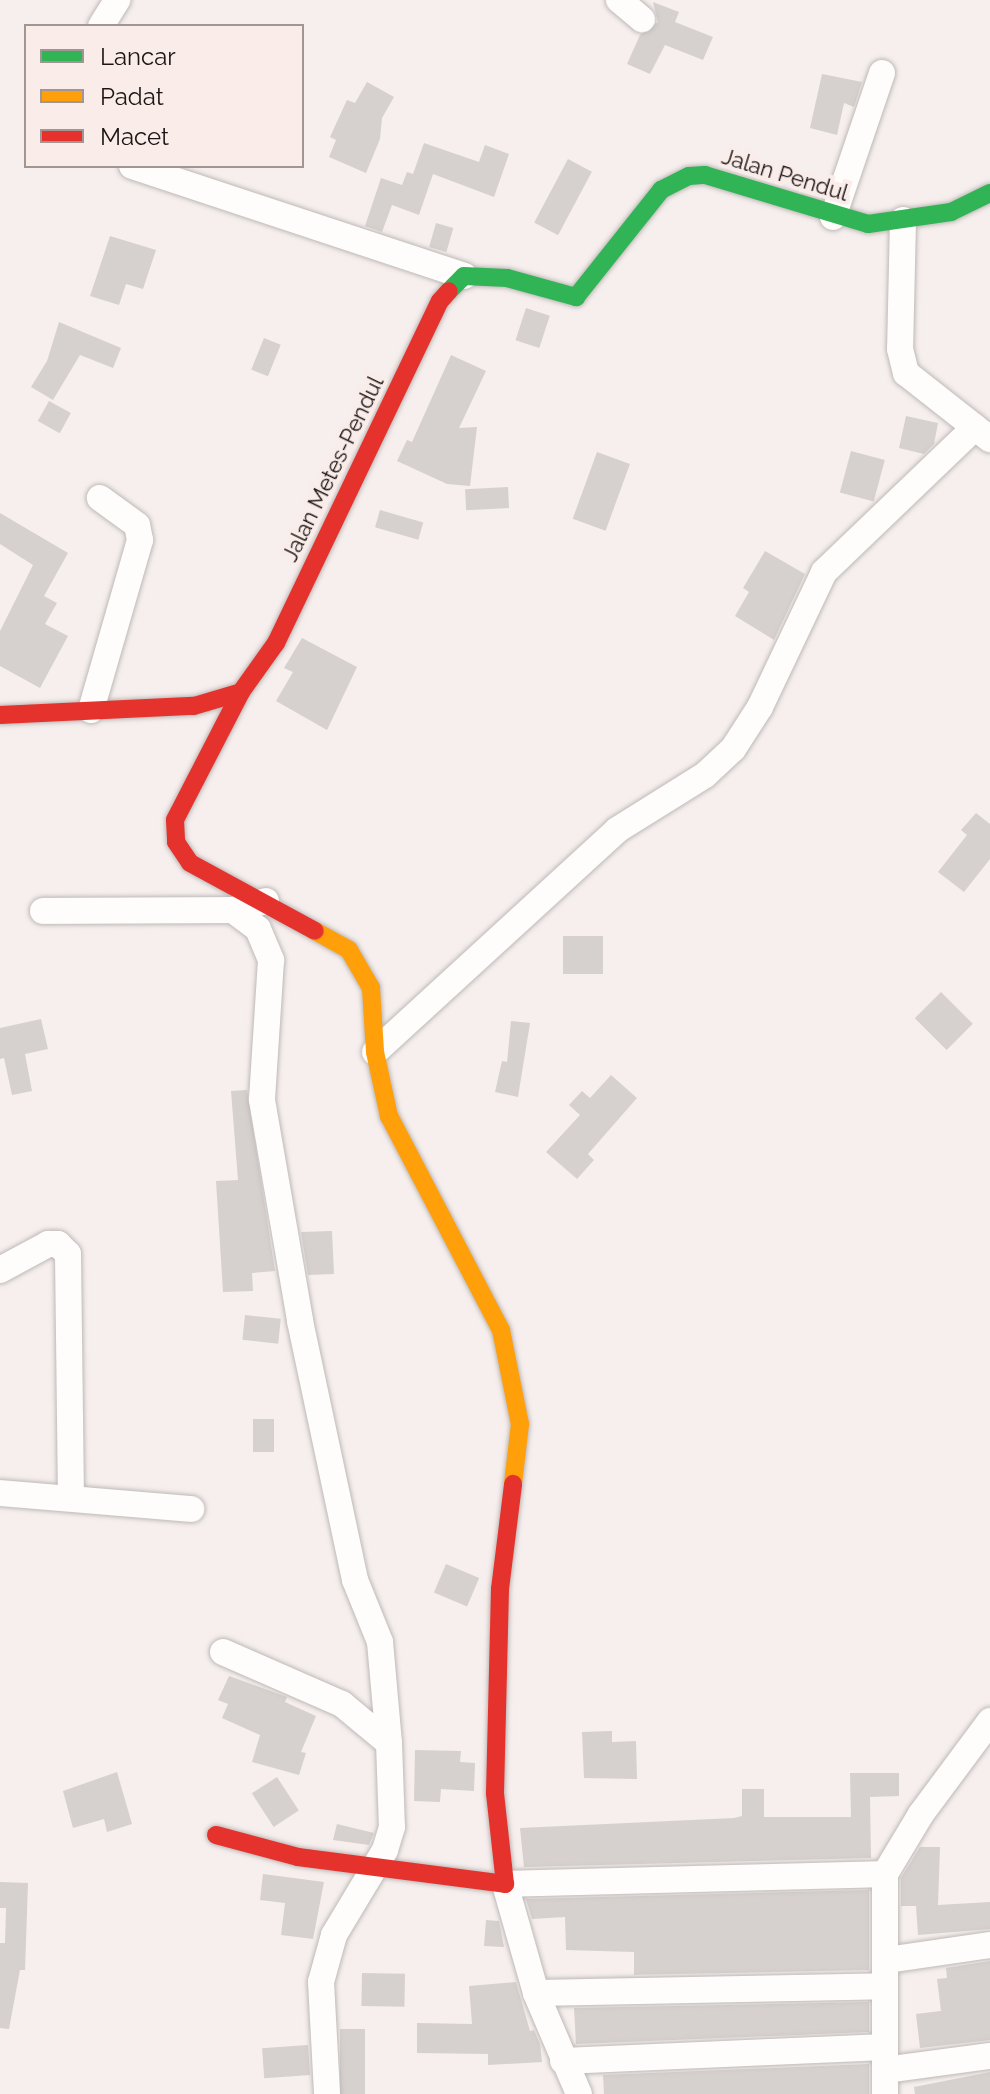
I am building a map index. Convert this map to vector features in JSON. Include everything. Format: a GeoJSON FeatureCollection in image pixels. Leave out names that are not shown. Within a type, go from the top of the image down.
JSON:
{"type":"FeatureCollection","features":[{"type":"Feature","properties":{"kind":"street"},"geometry":{"type":"LineString","coordinates":[[102,24],[117,0]]}},
{"type":"Feature","properties":{"kind":"street"},"geometry":{"type":"LineString","coordinates":[[619,0],[642,19]]}},
{"type":"Feature","properties":{"kind":"street"},"geometry":{"type":"LineString","coordinates":[[833,217],[882,73]]}},
{"type":"Feature","properties":{"kind":"street"},"geometry":{"type":"LineString","coordinates":[[138,168],[464,276]]}},
{"type":"Feature","properties":{"kind":"street","name":"Jalan Pendul"},"geometry":{"type":"LineString","coordinates":[[464,276],[507,278],[576,297],[661,190],[674,179],[705,175],[833,217],[868,224],[951,212],[990,193]]}},
{"type":"Feature","properties":{"kind":"street"},"geometry":{"type":"LineString","coordinates":[[375,1052],[617,830],[705,775],[733,749],[760,707],[824,572],[982,433],[906,373],[900,349],[903,220]]}},
{"type":"Feature","properties":{"kind":"street","name":"Jalan Metes-Pendul"},"geometry":{"type":"LineString","coordinates":[[266,901],[190,863],[174,831],[241,692],[276,643],[440,301],[464,276]]}},
{"type":"Feature","properties":{"kind":"street"},"geometry":{"type":"LineString","coordinates":[[91,710],[139,552],[137,525],[100,498]]}},
{"type":"Feature","properties":{"kind":"street"},"geometry":{"type":"LineString","coordinates":[[0,715],[208,705],[241,692]]}},
{"type":"Feature","properties":{"kind":"street"},"geometry":{"type":"LineString","coordinates":[[43,911],[233,910],[266,901],[349,950],[371,988],[375,1052],[389,1116],[501,1330],[518,1394],[519,1455],[500,1603],[495,1793],[505,1884],[536,1993],[579,2094]]}},
{"type":"Feature","properties":{"kind":"street"},"geometry":{"type":"LineString","coordinates":[[233,910],[258,929],[271,960],[261,1055],[262,1100],[300,1321],[355,1580],[380,1642],[389,1743],[392,1827],[325,1957],[321,1982],[327,2094]]}},
{"type":"Feature","properties":{"kind":"street"},"geometry":{"type":"LineString","coordinates":[[0,1270],[48,1244],[58,1244],[68,1254],[71,1497]]}},
{"type":"Feature","properties":{"kind":"street"},"geometry":{"type":"LineString","coordinates":[[0,1493],[191,1509]]}},
{"type":"Feature","properties":{"kind":"street"},"geometry":{"type":"LineString","coordinates":[[223,1652],[342,1704],[389,1743]]}},
{"type":"Feature","properties":{"kind":"street"},"geometry":{"type":"LineString","coordinates":[[885,2070],[885,1874],[921,1814],[990,1721]]}},
{"type":"Feature","properties":{"kind":"street"},"geometry":{"type":"LineString","coordinates":[[216,1835],[298,1857],[505,1884],[885,1874]]}},
{"type":"Feature","properties":{"kind":"street"},"geometry":{"type":"LineString","coordinates":[[536,1993],[886,1973],[990,1945]]}},
{"type":"Feature","properties":{"kind":"street"},"geometry":{"type":"LineString","coordinates":[[563,2061],[885,2070],[990,2056]]}},
{"type":"Feature","properties":{"kind":"building"},"geometry":{"type":"Polygon","coordinates":[[[653,2],[679,12],[675,22],[713,37],[703,60],[665,45],[650,74],[627,64],[640,35],[658,22],[653,2]]]}},
{"type":"Feature","properties":{"kind":"building"},"geometry":{"type":"Polygon","coordinates":[[[822,74],[862,82],[854,107],[844,103],[837,135],[810,128],[822,74]]]}},
{"type":"Feature","properties":{"kind":"building"},"geometry":{"type":"Polygon","coordinates":[[[367,82],[394,97],[382,118],[380,139],[366,173],[329,157],[336,140],[330,137],[347,100],[355,103],[367,82]]]}},
{"type":"Feature","properties":{"kind":"building"},"geometry":{"type":"Polygon","coordinates":[[[424,143],[479,162],[485,145],[509,154],[494,197],[433,174],[419,215],[392,205],[382,232],[365,226],[381,178],[402,185],[407,172],[413,174],[424,143]]]}},
{"type":"Feature","properties":{"kind":"building"},"geometry":{"type":"Polygon","coordinates":[[[568,159],[592,172],[558,235],[534,223],[568,159]]]}},
{"type":"Feature","properties":{"kind":"building"},"geometry":{"type":"Polygon","coordinates":[[[436,223],[453,228],[446,252],[429,247],[436,223]]]}},
{"type":"Feature","properties":{"kind":"building"},"geometry":{"type":"Polygon","coordinates":[[[110,236],[156,250],[143,289],[126,284],[119,305],[90,296],[110,236]]]}},
{"type":"Feature","properties":{"kind":"building"},"geometry":{"type":"Polygon","coordinates":[[[526,308],[550,316],[539,348],[515,340],[526,308]]]}},
{"type":"Feature","properties":{"kind":"building"},"geometry":{"type":"Polygon","coordinates":[[[59,322],[121,348],[113,368],[80,355],[53,400],[31,387],[47,361],[59,322]]]}},
{"type":"Feature","properties":{"kind":"building"},"geometry":{"type":"Polygon","coordinates":[[[264,338],[281,345],[268,376],[251,370],[264,338]]]}},
{"type":"Feature","properties":{"kind":"building"},"geometry":{"type":"Polygon","coordinates":[[[451,355],[486,371],[459,428],[477,427],[470,486],[447,484],[397,461],[407,440],[412,442],[451,355]]]}},
{"type":"Feature","properties":{"kind":"building"},"geometry":{"type":"Polygon","coordinates":[[[49,401],[71,413],[60,433],[38,421],[49,401]]]}},
{"type":"Feature","properties":{"kind":"building"},"geometry":{"type":"Polygon","coordinates":[[[906,416],[938,423],[934,444],[924,454],[899,448],[906,416]]]}},
{"type":"Feature","properties":{"kind":"building"},"geometry":{"type":"Polygon","coordinates":[[[851,451],[885,460],[874,502],[840,493],[851,451]]]}},
{"type":"Feature","properties":{"kind":"building"},"geometry":{"type":"Polygon","coordinates":[[[597,452],[630,464],[606,531],[573,519],[597,452]]]}},
{"type":"Feature","properties":{"kind":"building"},"geometry":{"type":"Polygon","coordinates":[[[508,487],[509,508],[466,510],[465,489],[508,487]]]}},
{"type":"Feature","properties":{"kind":"building"},"geometry":{"type":"Polygon","coordinates":[[[380,510],[423,522],[418,540],[375,527],[380,510]]]}},
{"type":"Feature","properties":{"kind":"building"},"geometry":{"type":"Polygon","coordinates":[[[0,513],[68,553],[44,596],[57,603],[45,624],[68,636],[40,688],[0,666],[0,631],[33,565],[0,544],[0,513]]]}},
{"type":"Feature","properties":{"kind":"building"},"geometry":{"type":"Polygon","coordinates":[[[765,551],[805,574],[774,640],[735,616],[749,592],[743,588],[765,551]]]}},
{"type":"Feature","properties":{"kind":"building"},"geometry":{"type":"Polygon","coordinates":[[[302,638],[357,667],[327,730],[276,701],[293,672],[284,668],[302,638]]]}},
{"type":"Feature","properties":{"kind":"building"},"geometry":{"type":"Polygon","coordinates":[[[976,813],[990,824],[990,859],[964,892],[938,872],[967,835],[961,830],[976,813]]]}},
{"type":"Feature","properties":{"kind":"building"},"geometry":{"type":"Polygon","coordinates":[[[563,936],[603,936],[603,974],[563,974],[563,936]]]}},
{"type":"Feature","properties":{"kind":"building"},"geometry":{"type":"Polygon","coordinates":[[[941,992],[973,1024],[947,1050],[915,1018],[941,992]]]}},
{"type":"Feature","properties":{"kind":"building"},"geometry":{"type":"Polygon","coordinates":[[[41,1019],[48,1049],[25,1054],[32,1091],[12,1095],[4,1058],[0,1059],[0,1028],[41,1019]]]}},
{"type":"Feature","properties":{"kind":"building"},"geometry":{"type":"Polygon","coordinates":[[[511,1021],[530,1023],[518,1097],[495,1092],[502,1061],[507,1062],[511,1021]]]}},
{"type":"Feature","properties":{"kind":"building"},"geometry":{"type":"Polygon","coordinates":[[[611,1075],[637,1098],[588,1154],[594,1160],[577,1179],[546,1152],[580,1115],[569,1105],[582,1091],[590,1098],[611,1075]]]}},
{"type":"Feature","properties":{"kind":"building"},"geometry":{"type":"Polygon","coordinates":[[[247,1090],[275,1271],[252,1273],[253,1291],[223,1292],[216,1181],[238,1180],[231,1091],[247,1090]]]}},
{"type":"Feature","properties":{"kind":"building"},"geometry":{"type":"Polygon","coordinates":[[[332,1231],[334,1274],[308,1275],[301,1232],[332,1231]]]}},
{"type":"Feature","properties":{"kind":"building"},"geometry":{"type":"Polygon","coordinates":[[[245,1315],[281,1319],[278,1344],[242,1340],[245,1315]]]}},
{"type":"Feature","properties":{"kind":"building"},"geometry":{"type":"Polygon","coordinates":[[[253,1419],[274,1419],[274,1452],[253,1452],[253,1419]]]}},
{"type":"Feature","properties":{"kind":"building"},"geometry":{"type":"Polygon","coordinates":[[[446,1564],[479,1578],[467,1607],[434,1593],[446,1564]]]}},
{"type":"Feature","properties":{"kind":"building"},"geometry":{"type":"Polygon","coordinates":[[[229,1676],[287,1697],[285,1702],[316,1716],[301,1752],[306,1753],[299,1775],[252,1762],[260,1735],[222,1718],[228,1704],[218,1700],[229,1676]]]}},
{"type":"Feature","properties":{"kind":"building"},"geometry":{"type":"Polygon","coordinates":[[[612,1731],[612,1742],[636,1741],[637,1779],[584,1778],[582,1732],[612,1731]]]}},
{"type":"Feature","properties":{"kind":"building"},"geometry":{"type":"Polygon","coordinates":[[[415,1750],[461,1751],[460,1762],[475,1763],[474,1791],[441,1789],[440,1802],[414,1801],[415,1750]]]}},
{"type":"Feature","properties":{"kind":"building"},"geometry":{"type":"Polygon","coordinates":[[[117,1772],[132,1824],[107,1832],[104,1819],[73,1828],[63,1791],[117,1772]]]}},
{"type":"Feature","properties":{"kind":"building"},"geometry":{"type":"Polygon","coordinates":[[[850,1773],[899,1773],[899,1796],[870,1797],[871,1858],[524,1867],[520,1828],[734,1818],[742,1816],[742,1789],[764,1789],[764,1817],[851,1817],[850,1773]]]}},
{"type":"Feature","properties":{"kind":"building"},"geometry":{"type":"Polygon","coordinates":[[[277,1777],[299,1811],[274,1827],[252,1793],[277,1777]]]}},
{"type":"Feature","properties":{"kind":"building"},"geometry":{"type":"Polygon","coordinates":[[[337,1824],[374,1833],[369,1845],[333,1840],[337,1824]]]}},
{"type":"Feature","properties":{"kind":"building"},"geometry":{"type":"Polygon","coordinates":[[[920,1847],[940,1847],[938,1905],[990,1902],[990,1929],[918,1935],[916,1906],[901,1906],[901,1878],[920,1847]]]}},
{"type":"Feature","properties":{"kind":"building"},"geometry":{"type":"Polygon","coordinates":[[[263,1874],[324,1882],[313,1939],[281,1935],[285,1903],[260,1900],[263,1874]]]}},
{"type":"Feature","properties":{"kind":"building"},"geometry":{"type":"Polygon","coordinates":[[[0,1882],[28,1883],[25,1970],[20,1970],[9,2029],[0,2028],[0,1943],[5,1943],[6,1908],[0,1908],[0,1882]]]}},
{"type":"Feature","properties":{"kind":"building"},"geometry":{"type":"Polygon","coordinates":[[[869,1890],[869,1970],[634,1975],[634,1952],[566,1950],[565,1917],[532,1919],[526,1899],[869,1890]]]}},
{"type":"Feature","properties":{"kind":"building"},"geometry":{"type":"Polygon","coordinates":[[[486,1920],[499,1921],[504,1947],[484,1946],[486,1920]]]}},
{"type":"Feature","properties":{"kind":"building"},"geometry":{"type":"Polygon","coordinates":[[[990,1961],[990,2040],[920,2048],[916,2014],[941,2011],[937,1979],[947,1978],[946,1968],[990,1961]]]}},
{"type":"Feature","properties":{"kind":"building"},"geometry":{"type":"Polygon","coordinates":[[[362,1973],[405,1974],[404,2007],[361,2006],[362,1973]]]}},
{"type":"Feature","properties":{"kind":"building"},"geometry":{"type":"Polygon","coordinates":[[[516,1982],[530,2031],[534,2030],[540,2044],[542,2062],[488,2065],[488,2054],[417,2053],[417,2023],[472,2024],[469,1986],[516,1982]]]}},
{"type":"Feature","properties":{"kind":"building"},"geometry":{"type":"Polygon","coordinates":[[[869,2002],[869,2032],[576,2044],[574,2008],[869,2002]]]}},
{"type":"Feature","properties":{"kind":"building"},"geometry":{"type":"Polygon","coordinates":[[[340,2029],[365,2029],[365,2094],[340,2094],[340,2029]]]}},
{"type":"Feature","properties":{"kind":"building"},"geometry":{"type":"Polygon","coordinates":[[[308,2045],[310,2075],[264,2078],[262,2048],[308,2045]]]}},
{"type":"Feature","properties":{"kind":"building"},"geometry":{"type":"Polygon","coordinates":[[[869,2064],[869,2094],[604,2094],[603,2075],[869,2064]]]}},
{"type":"Feature","properties":{"kind":"building"},"geometry":{"type":"Polygon","coordinates":[[[990,2072],[990,2094],[915,2094],[914,2087],[990,2072]]]}},
{"type":"Feature","properties":{"kind":"traffic: fast"},"geometry":{"type":"LineString","coordinates":[[449,291],[464,276],[507,278],[576,297],[661,190],[689,176],[705,175],[868,224],[951,212],[990,193]]}},
{"type":"Feature","properties":{"kind":"traffic: slow"},"geometry":{"type":"LineString","coordinates":[[315,931],[349,950],[371,988],[375,1052],[389,1116],[501,1330],[520,1424],[513,1484]]}},
{"type":"Feature","properties":{"kind":"traffic: jam"},"geometry":{"type":"LineString","coordinates":[[0,715],[194,706],[241,692],[276,643],[440,301],[449,291]]}},
{"type":"Feature","properties":{"kind":"traffic: jam"},"geometry":{"type":"LineString","coordinates":[[241,692],[175,820],[176,842],[190,863],[315,931]]}},
{"type":"Feature","properties":{"kind":"traffic: jam"},"geometry":{"type":"LineString","coordinates":[[216,1835],[298,1857],[505,1884],[495,1793],[500,1589],[513,1484]]}}]}
